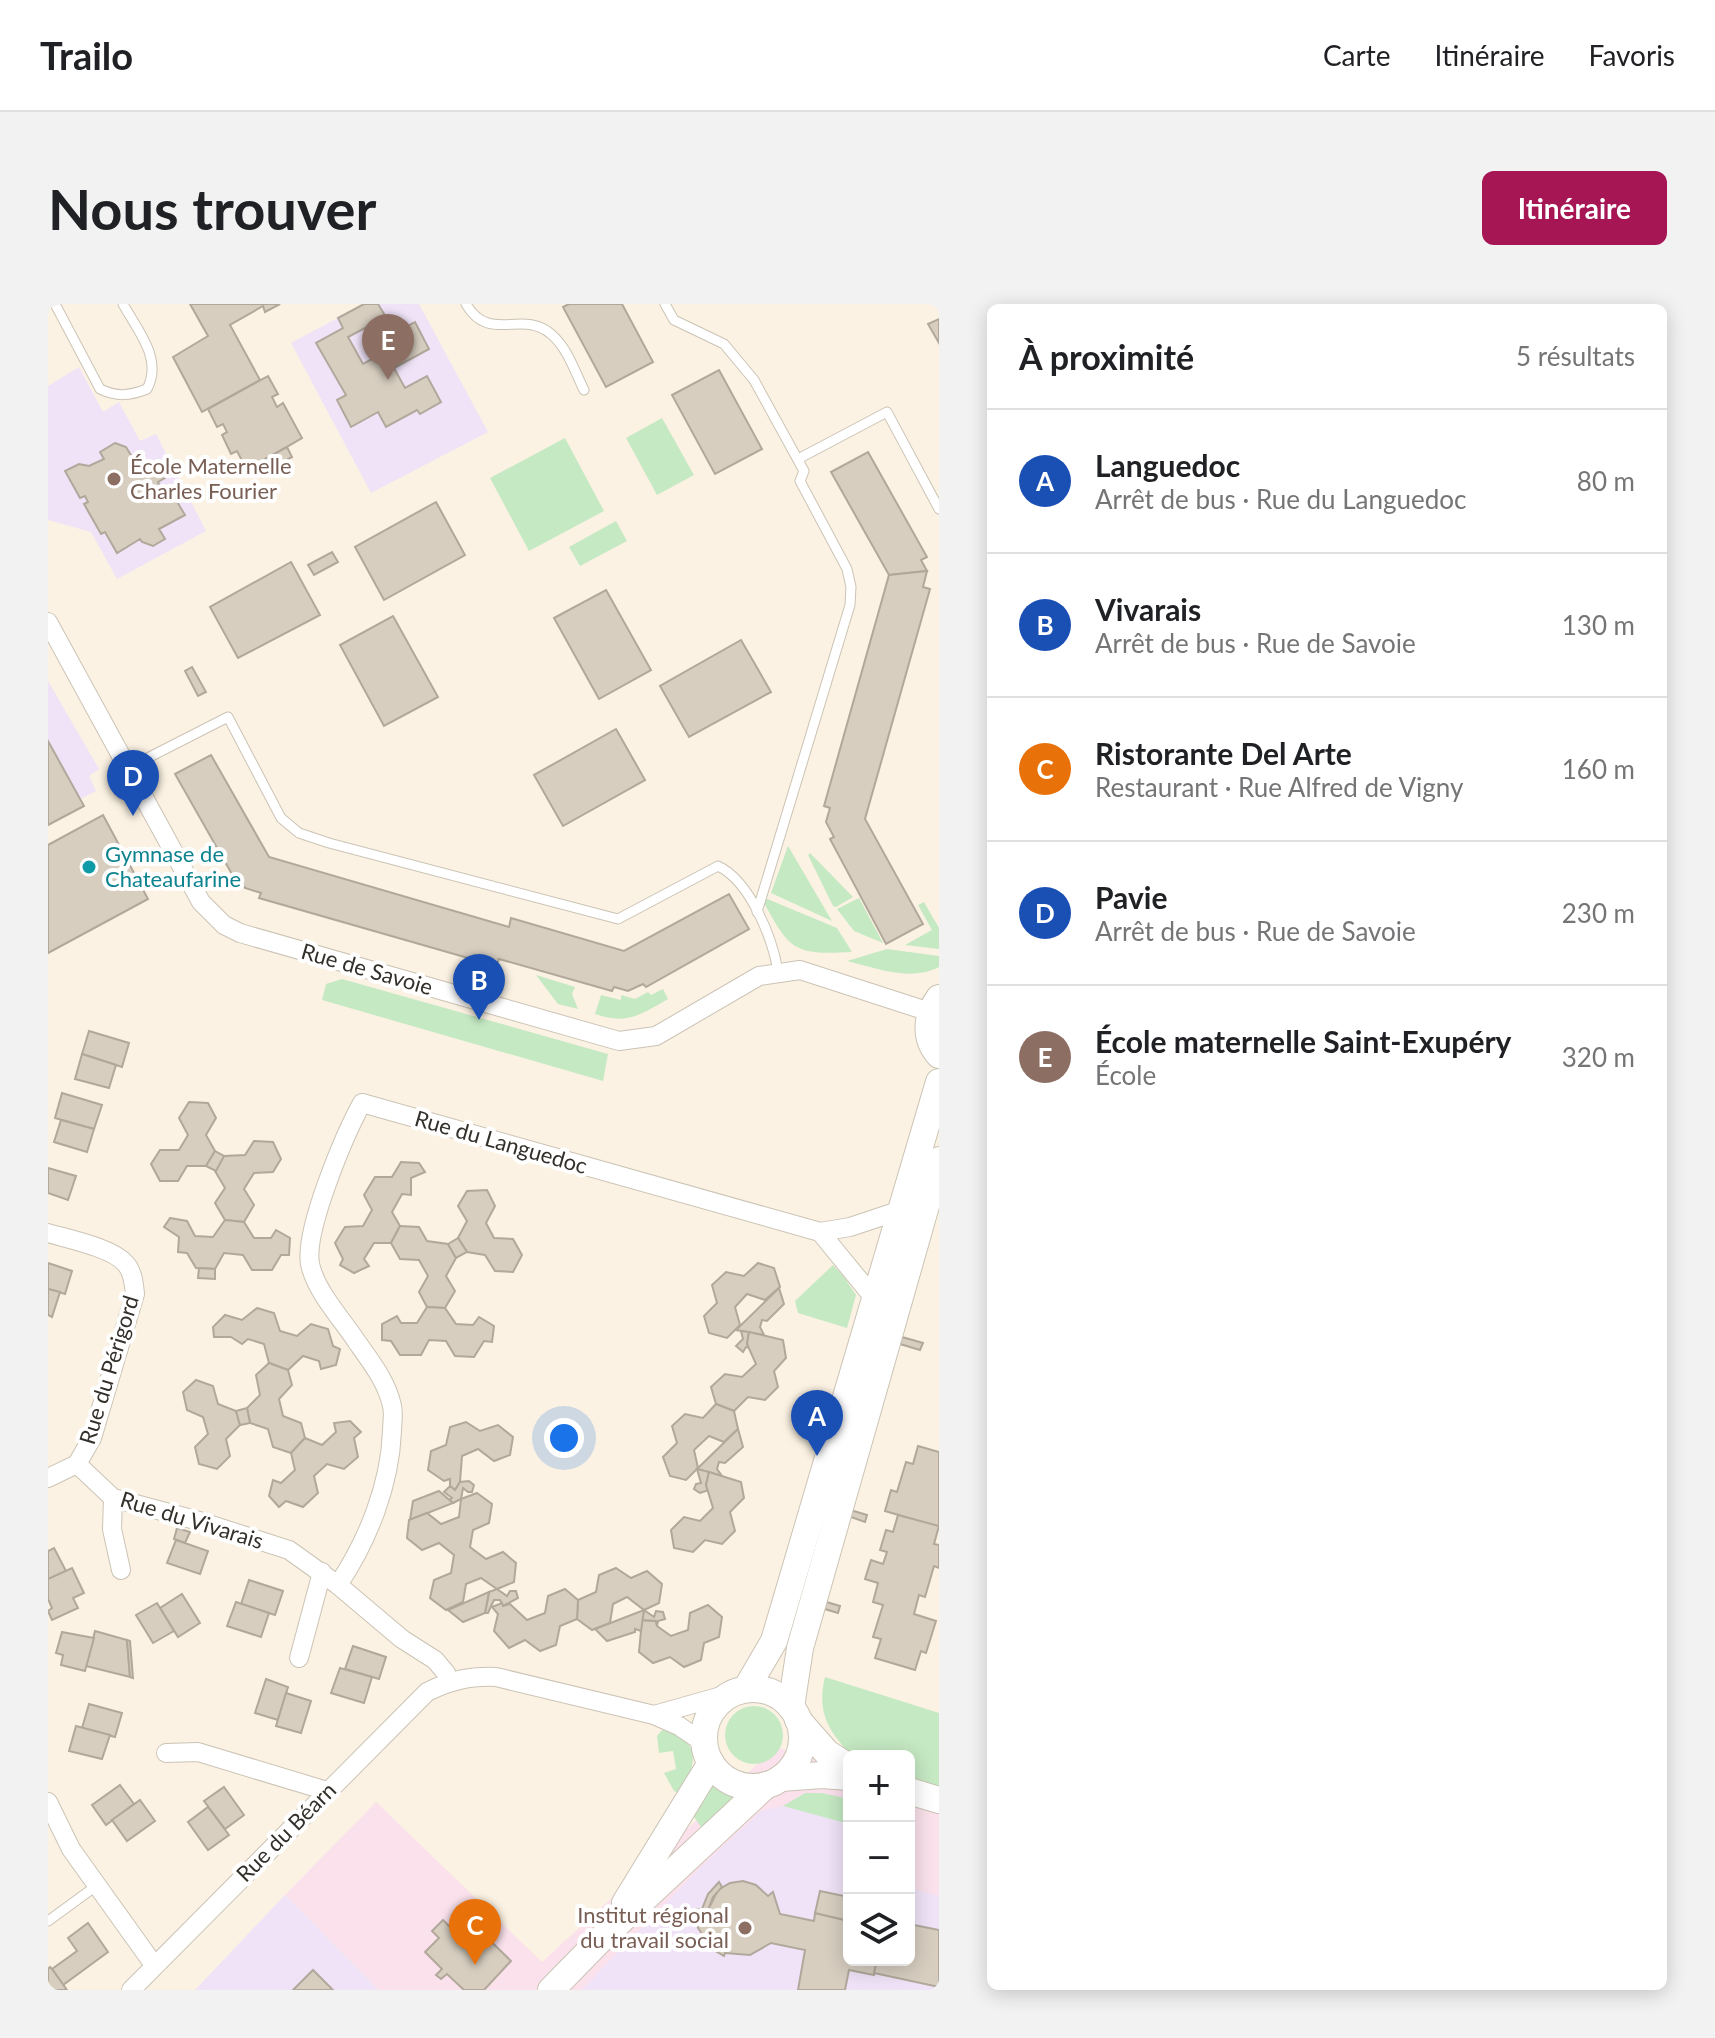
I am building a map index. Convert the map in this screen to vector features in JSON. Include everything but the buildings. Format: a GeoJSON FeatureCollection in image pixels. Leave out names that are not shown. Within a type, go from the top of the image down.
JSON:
{"type":"FeatureCollection","features":[{"type":"Feature","properties":{"kind":"street","name":"Rue de Savoie"},"geometry":{"type":"LineString","coordinates":[[48,622],[201,902],[224,925],[240,933],[619,1041],[656,1036],[759,976],[778,971],[800,970],[935,1005]]}},
{"type":"Feature","properties":{"kind":"street"},"geometry":{"type":"LineString","coordinates":[[935,1005],[929,1038],[939,1055]]}},
{"type":"Feature","properties":{"kind":"street"},"geometry":{"type":"LineString","coordinates":[[603,1937],[707,1753],[705,1727],[710,1714],[719,1702],[739,1691],[774,1641],[939,1082]]}},
{"type":"Feature","properties":{"kind":"street","name":"Rue du Languedoc"},"geometry":{"type":"LineString","coordinates":[[338,1585],[352,1564],[378,1504],[391,1459],[393,1408],[381,1378],[315,1279],[309,1255],[343,1139],[362,1103],[820,1232],[850,1227],[901,1210]]}},
{"type":"Feature","properties":{"kind":"street"},"geometry":{"type":"LineString","coordinates":[[551,1990],[603,1937],[792,1766],[799,1752],[802,1736],[794,1714],[800,1648],[939,1160]]}},
{"type":"Feature","properties":{"kind":"street"},"geometry":{"type":"LineString","coordinates":[[820,1232],[874,1298]]}},
{"type":"Feature","properties":{"kind":"street","name":"Rue du Périgord"},"geometry":{"type":"LineString","coordinates":[[48,1233],[114,1255],[126,1264],[134,1280],[135,1294],[92,1438],[77,1464]]}},
{"type":"Feature","properties":{"kind":"street"},"geometry":{"type":"LineString","coordinates":[[48,1478],[77,1464]]}},
{"type":"Feature","properties":{"kind":"street","name":"Rue du Vivarais"},"geometry":{"type":"LineString","coordinates":[[77,1464],[113,1498],[289,1550],[322,1572],[402,1639],[435,1660],[446,1673],[448,1682]]}},
{"type":"Feature","properties":{"kind":"street"},"geometry":{"type":"LineString","coordinates":[[113,1498],[112,1529],[121,1570]]}},
{"type":"Feature","properties":{"kind":"street"},"geometry":{"type":"LineString","coordinates":[[299,1658],[322,1572]]}},
{"type":"Feature","properties":{"kind":"street"},"geometry":{"type":"LineString","coordinates":[[448,1682],[471,1676],[496,1677],[654,1715],[679,1726],[707,1753],[721,1775],[735,1783],[750,1786],[822,1775],[843,1777]]}},
{"type":"Feature","properties":{"kind":"street","name":"Rue du Béarn"},"geometry":{"type":"LineString","coordinates":[[131,1990],[427,1692],[448,1682]]}},
{"type":"Feature","properties":{"kind":"street"},"geometry":{"type":"LineString","coordinates":[[654,1715],[739,1691],[763,1690],[778,1696],[827,1753],[843,1763]]}},
{"type":"Feature","properties":{"kind":"street"},"geometry":{"type":"LineString","coordinates":[[166,1753],[198,1752],[327,1791]]}},
{"type":"Feature","properties":{"kind":"street"},"geometry":{"type":"LineString","coordinates":[[915,1793],[939,1800]]}},
{"type":"Feature","properties":{"kind":"street"},"geometry":{"type":"LineString","coordinates":[[48,1802],[71,1849],[154,1965]]}},
{"type":"Feature","properties":{"kind":"lane"},"geometry":{"type":"LineString","coordinates":[[55,304],[100,389],[130,396],[147,389],[154,365],[123,304]]}},
{"type":"Feature","properties":{"kind":"lane"},"geometry":{"type":"LineString","coordinates":[[466,304],[482,323],[528,324],[541,327],[553,335],[584,390]]}},
{"type":"Feature","properties":{"kind":"lane"},"geometry":{"type":"LineString","coordinates":[[665,304],[674,320],[724,344],[754,380],[804,471],[800,481],[847,569],[851,587],[850,605],[757,912]]}},
{"type":"Feature","properties":{"kind":"lane"},"geometry":{"type":"LineString","coordinates":[[798,459],[887,412],[939,509]]}},
{"type":"Feature","properties":{"kind":"lane"},"geometry":{"type":"LineString","coordinates":[[128,768],[228,717],[281,818],[299,833],[618,919],[718,866],[733,873],[757,912],[770,939],[778,971]]}},
{"type":"Feature","properties":{"kind":"lane"},"geometry":{"type":"LineString","coordinates":[[48,1921],[96,1886]]}},
{"type":"Feature","properties":{"kind":"shaded area"},"geometry":{"type":"Polygon","coordinates":[[[364,304],[419,304],[488,432],[371,493],[291,343],[364,304]]]}},
{"type":"Feature","properties":{"kind":"shaded area","name":"École Maternelle Charles Fourier"},"geometry":{"type":"Polygon","coordinates":[[[79,367],[103,412],[119,402],[140,441],[156,434],[206,531],[117,579],[91,532],[48,520],[48,386],[79,367]]]}},
{"type":"Feature","properties":{"kind":"shaded area"},"geometry":{"type":"Polygon","coordinates":[[[48,681],[99,769],[89,776],[96,791],[80,799],[84,806],[48,825],[48,681]]]}},
{"type":"Feature","properties":{"kind":"shaded area"},"geometry":{"type":"Polygon","coordinates":[[[776,1747],[843,1768],[843,1966],[915,1966],[915,1791],[939,1799],[939,1990],[379,1990],[285,1895],[376,1802],[542,1962],[776,1747]]]}},
{"type":"Feature","properties":{"kind":"shaded area","name":"Institut régional du travail social"},"geometry":{"type":"Polygon","coordinates":[[[783,1806],[843,1822],[843,1966],[915,1966],[915,1890],[939,1896],[939,1990],[581,1990],[699,1869],[761,1811],[783,1806]]]}},
{"type":"Feature","properties":{"kind":"shaded area"},"geometry":{"type":"Polygon","coordinates":[[[285,1895],[379,1990],[195,1990],[285,1895]]]}},
{"type":"Feature","properties":{"kind":"green space"},"geometry":{"type":"Polygon","coordinates":[[[662,418],[694,475],[657,495],[626,438],[662,418]]]}},
{"type":"Feature","properties":{"kind":"green space"},"geometry":{"type":"Polygon","coordinates":[[[565,438],[604,511],[529,551],[490,478],[565,438]]]}},
{"type":"Feature","properties":{"kind":"green space"},"geometry":{"type":"Polygon","coordinates":[[[616,521],[627,541],[580,566],[569,547],[616,521]]]}},
{"type":"Feature","properties":{"kind":"green space"},"geometry":{"type":"Polygon","coordinates":[[[788,846],[832,921],[771,893],[788,846]]]}},
{"type":"Feature","properties":{"kind":"green space"},"geometry":{"type":"Polygon","coordinates":[[[810,853],[853,897],[833,906],[808,855],[810,853]]]}},
{"type":"Feature","properties":{"kind":"green space"},"geometry":{"type":"Polygon","coordinates":[[[765,898],[837,928],[852,952],[817,952],[796,946],[780,930],[763,901],[765,898]]]}},
{"type":"Feature","properties":{"kind":"green space"},"geometry":{"type":"Polygon","coordinates":[[[859,898],[883,943],[854,931],[837,909],[859,898]]]}},
{"type":"Feature","properties":{"kind":"green space"},"geometry":{"type":"Polygon","coordinates":[[[924,902],[939,928],[939,949],[905,945],[932,930],[918,905],[924,902]]]}},
{"type":"Feature","properties":{"kind":"green space"},"geometry":{"type":"Polygon","coordinates":[[[887,949],[939,956],[939,967],[905,974],[847,961],[887,949]]]}},
{"type":"Feature","properties":{"kind":"green space"},"geometry":{"type":"Polygon","coordinates":[[[536,975],[575,987],[572,994],[578,1009],[558,1004],[536,975]]]}},
{"type":"Feature","properties":{"kind":"green space"},"geometry":{"type":"Polygon","coordinates":[[[342,979],[608,1054],[603,1081],[322,1000],[326,984],[342,979]]]}},
{"type":"Feature","properties":{"kind":"green space"},"geometry":{"type":"Polygon","coordinates":[[[663,989],[668,999],[633,1017],[616,1019],[595,1014],[601,995],[621,1000],[621,995],[635,999],[663,989]]]}},
{"type":"Feature","properties":{"kind":"green space"},"geometry":{"type":"Polygon","coordinates":[[[833,1265],[856,1295],[847,1328],[798,1313],[795,1301],[833,1265]]]}},
{"type":"Feature","properties":{"kind":"green space"},"geometry":{"type":"Polygon","coordinates":[[[825,1677],[939,1713],[939,1786],[915,1779],[915,1750],[841,1750],[843,1746],[824,1714],[822,1697],[825,1677]]]}},
{"type":"Feature","properties":{"kind":"green space"},"geometry":{"type":"Polygon","coordinates":[[[754,1706],[765,1708],[774,1715],[781,1724],[781,1746],[774,1755],[765,1762],[754,1764],[743,1762],[734,1755],[727,1746],[725,1735],[727,1724],[734,1715],[743,1708],[754,1706]]]}},
{"type":"Feature","properties":{"kind":"green space"},"geometry":{"type":"Polygon","coordinates":[[[662,1730],[675,1734],[690,1746],[693,1763],[681,1794],[674,1791],[664,1773],[676,1769],[673,1751],[659,1753],[657,1736],[662,1730]]]}},
{"type":"Feature","properties":{"kind":"green space"},"geometry":{"type":"Polygon","coordinates":[[[713,1784],[724,1793],[737,1797],[705,1832],[691,1813],[713,1784]]]}},
{"type":"Feature","properties":{"kind":"green space"},"geometry":{"type":"Polygon","coordinates":[[[805,1793],[843,1798],[843,1822],[783,1806],[805,1793]]]}},
{"type":"Feature","properties":{"kind":"place","name":"École maternelle Saint-Exupéry"},"geometry":{"type":"Point","coordinates":[388,380]}},
{"type":"Feature","properties":{"kind":"place","name":"École Maternelle Charles Fourier"},"geometry":{"type":"Point","coordinates":[114,479]}},
{"type":"Feature","properties":{"kind":"place","name":"Pavie"},"geometry":{"type":"Point","coordinates":[133,816]}},
{"type":"Feature","properties":{"kind":"place","name":"Gymnase de Chateaufarine"},"geometry":{"type":"Point","coordinates":[89,867]}},
{"type":"Feature","properties":{"kind":"place","name":"Vivarais"},"geometry":{"type":"Point","coordinates":[479,1020]}},
{"type":"Feature","properties":{"kind":"place","name":"Languedoc"},"geometry":{"type":"Point","coordinates":[817,1456]}},
{"type":"Feature","properties":{"kind":"place","name":"Institut régional du travail social"},"geometry":{"type":"Point","coordinates":[745,1928]}},
{"type":"Feature","properties":{"kind":"place","name":"Ristorante Del Arte"},"geometry":{"type":"Point","coordinates":[475,1965]}}]}
